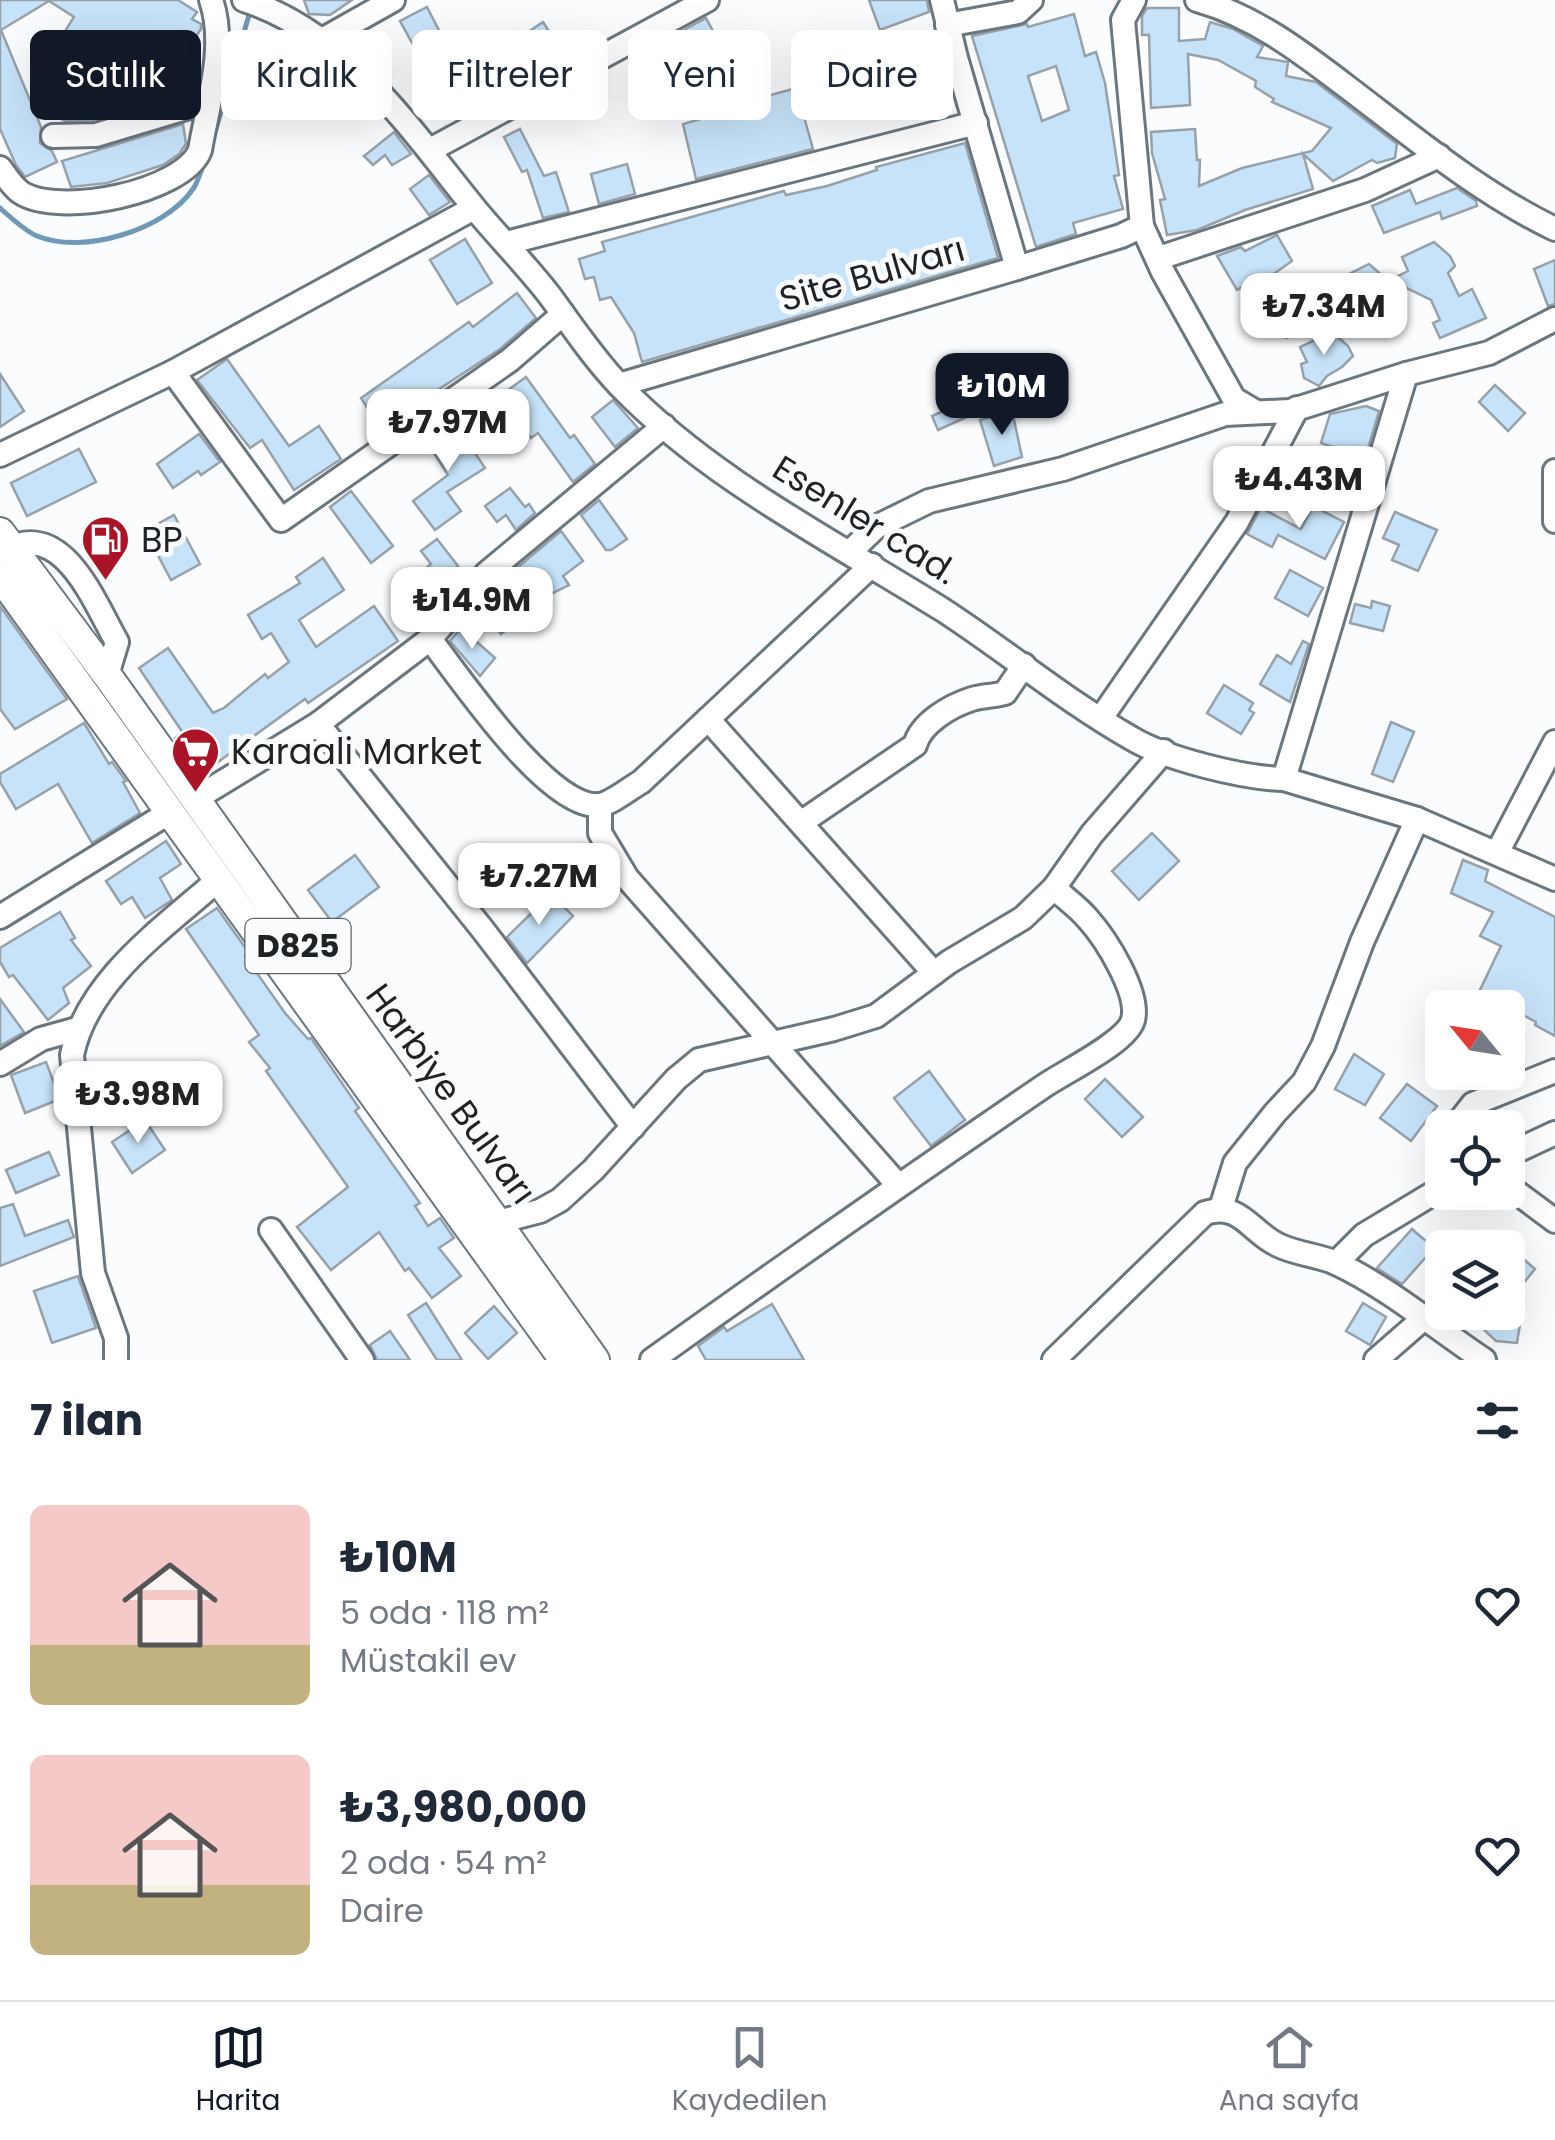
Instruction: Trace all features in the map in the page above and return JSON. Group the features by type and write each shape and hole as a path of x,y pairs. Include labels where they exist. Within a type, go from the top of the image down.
{"main road":[{"name":"Harbiye Bulvarı","path":"4,545 107,675 595,1360"},
{"name":"Harbiye Bulvarı","path":"0,576 564,1360"}],"street":[{"path":"0,168 19,191 57,204 95,202 185,172 196,162 217,50 218,18 212,0"},
{"name":"Esenler cad.","path":"244,0 278,11 307,30"},
{"path":"340,30 392,0"},
{"path":"430,150 707,0"},
{"path":"942,0 1018,268"},
{"path":"947,25 1018,12 1031,0"},
{"path":"1134,0 1123,20 1142,226 1163,272 1234,399 1256,412"},
{"path":"1196,0 1231,10 1293,46 1439,156 1555,229"},
{"path":"53,136 96,135 208,101"},
{"name":"Esenler cad.","path":"392,106 619,385 664,426 752,492 872,566 1133,740 1262,778 1284,778 1417,819 1555,879"},
{"path":"506,244 976,123"},
{"path":"1159,258 1366,190 1439,156"},
{"path":"0,455 173,372 474,208"},
{"name":"Site Bulvarı","path":"619,385 1018,268 1142,226"},
{"path":"173,372 281,520 510,360 563,314"},
{"path":"850,552 876,527 930,501 1062,470 1225,414 1297,408 1489,353 1555,319"},
{"path":"1284,778 1406,374"},
{"path":"1101,718 1236,522 1297,408"},
{"path":"196,799 318,724 430,639 487,573 664,426"},
{"path":"1555,471 1555,520"},
{"path":"4,545 42,545 59,550 79,575 117,642 107,675"},
{"path":"430,639 531,767 556,790 600,805 641,782 872,566"},
{"path":"802,822 915,745 918,733 938,716 972,699 1005,693 1024,665"},
{"path":"708,719 934,972"},
{"path":"318,724 483,930 633,1128"},
{"path":"1498,853 1555,742"},
{"path":"498,1222 540,1212 560,1200 699,1060 876,1016 934,972 1023,918 1054,888 1092,834 1164,751"},
{"path":"600,805 600,833 627,878 898,1185"},
{"path":"0,918 170,812"},
{"path":"1221,1208 1235,1164 1304,1082 1323,1046 1362,942 1417,819"},
{"path":"116,1360 116,1338 93,1273 72,1055 77,1028 108,982 219,879"},
{"path":"652,1360 1076,1063 1120,1042 1134,1017 1131,988 1089,919 1054,888"},
{"path":"0,1064 40,1039 77,1028"},
{"path":"1468,1110 1473,1104 1555,1071"},
{"path":"1525,1147 1555,1132"},
{"path":"1336,1263 1364,1235 1425,1198"},
{"path":"1525,1199 1555,1222"},
{"path":"1054,1360 1205,1213 1221,1208 1234,1212 1277,1244 1336,1263 1484,1360"},
{"path":"272,1230 362,1360"},
{"path":"1376,1360 1423,1319"}],"building":[{"path":"0,0 178,0 197,12 192,19 201,24 200,30 66,30 74,17 49,1 1,30 30,100 30,120 38,120 40,143 52,151 57,162 25,177 0,129"},
{"path":"304,0 352,0 330,15 309,14"},
{"path":"869,0 927,0 929,12 880,30"},
{"path":"427,7 439,30 412,30 412,43 400,21"},
{"path":"1147,8 1179,8 1179,41 1205,39 1210,22 1233,29 1263,46 1257,57 1288,62 1286,76 1316,82 1397,144 1395,158 1377,163 1372,160 1333,181 1303,154 1313,189 1197,230 1167,235 1160,200 1165,199 1152,153 1151,132 1195,129 1199,186 1242,168 1312,151 1331,128 1272,102 1274,99 1255,87 1256,81 1218,60 1188,54 1190,105 1151,108 1149,35 1142,35 1142,16"},
{"path":"1074,14 1085,56 1096,52 1105,83 1119,175 1114,176 1123,209 1073,223 1076,234 1036,247 972,36 1027,24 1028,27","holes":["1056,66 1069,110 1042,121 1028,76"]},
{"path":"706,18 712,30 684,30"},
{"path":"543,22 548,30 531,30"},
{"path":"791,89 791,120 805,120 813,149 696,179 683,124 697,120 771,120 771,95"},
{"path":"183,124 186,144 163,165 107,183 71,187 62,161"},
{"path":"520,129 544,176 556,172 569,212 543,218 527,170 522,172 504,137"},
{"path":"394,132 411,154 392,165 385,155 373,165 364,156"},
{"path":"965,143 998,258 642,362 634,333 611,297 600,300 594,277 585,279 579,259 605,251 602,242 784,191 786,195 827,186 877,170 876,167"},
{"path":"627,164 635,194 599,204 591,174"},
{"path":"429,175 450,202 429,215 410,189"},
{"path":"1457,188 1476,201 1477,206 1442,219 1440,212 1384,233 1372,206 1410,190 1416,204"},
{"path":"1277,235 1292,261 1268,278 1310,313 1287,338 1267,329 1264,315 1270,312 1254,280 1237,290 1217,256 1241,247 1245,251"},
{"path":"465,239 492,283 457,304 430,260"},
{"path":"1434,242 1455,266 1448,273 1459,296 1472,289 1486,318 1440,338 1433,323 1440,320 1431,300 1390,280 1408,271 1402,257"},
{"path":"1555,260 1555,304 1548,306 1534,269"},
{"path":"1369,264 1393,285 1379,300 1364,308 1359,319 1326,302 1344,294 1337,280"},
{"path":"517,293 536,318 500,349 380,428 361,398 469,322 473,327"},
{"path":"1332,332 1353,356 1319,386 1304,378 1301,364 1307,362 1300,347"},
{"path":"227,359 289,446 319,426 341,459 294,490 262,440 250,448 197,380"},
{"path":"0,374 24,411 0,427"},
{"path":"526,377 570,438 574,435 595,464 573,482 538,433 531,438 501,395"},
{"path":"1495,385 1525,413 1508,431 1479,402"},
{"path":"613,400 638,428 615,447 592,417"},
{"path":"966,401 971,415 938,430 932,416"},
{"path":"1366,406 1379,411 1354,496 1355,455 1321,443 1330,414"},
{"path":"1012,411 1022,457 994,466 980,420"},
{"path":"454,421 485,468 447,492 461,511 435,530 413,501 448,475 426,440"},
{"path":"199,434 220,462 173,488 157,464"},
{"path":"79,449 96,482 27,516 11,483"},
{"path":"510,488 535,513 516,530 506,515 497,522 485,506"},
{"path":"351,491 393,546 371,563 330,507"},
{"path":"599,500 627,539 611,550 606,550 581,515"},
{"path":"1313,506 1344,522 1325,559 1278,535 1272,547 1247,534 1261,508 1301,529"},
{"path":"1395,512 1437,530 1418,571 1392,560 1399,545 1383,538"},
{"path":"174,515 200,564 171,580 145,531"},
{"path":"561,531 583,561 563,576 569,585 551,594 501,634 479,606 498,584"},
{"path":"437,539 458,566 432,587 442,599 423,615 401,590 431,564 421,551"},
{"path":"323,558 344,590 299,620 316,647 374,606 398,641 308,703 305,699 200,775 175,738 183,733 139,668 168,648 213,713 224,708 265,674 268,678 289,662 271,633 262,639 248,615 300,583 296,577"},
{"path":"1290,570 1323,588 1308,616 1275,598"},
{"path":"1372,601 1390,606 1383,631 1350,623 1355,604 1371,608"},
{"path":"0,606 67,699 15,729 0,709"},
{"path":"461,628 495,658 480,676 450,641"},
{"path":"1303,641 1309,644 1290,702 1260,684 1277,655 1291,664"},
{"path":"1224,685 1253,703 1249,710 1254,713 1241,734 1207,713"},
{"path":"1391,722 1414,732 1393,782 1372,774"},
{"path":"84,723 109,764 112,762 126,781 123,782 140,813 92,843 58,784 16,809 0,782 0,774"},
{"path":"1152,833 1179,861 1139,900 1112,871"},
{"path":"166,841 181,864 160,878 172,900 145,918 132,897 121,904 106,881"},
{"path":"355,855 379,887 332,922 308,890"},
{"path":"1463,860 1488,870 1485,881 1555,917 1555,1036 1525,1016 1525,990 1480,990 1501,946 1480,936 1493,912 1451,893"},
{"path":"551,894 573,916 527,963 507,937"},
{"path":"217,908 285,1013 311,1038 359,1108 355,1111 420,1203 415,1206 428,1226 440,1218 454,1238 439,1248 461,1276 432,1298 409,1268 405,1271 379,1232 331,1270 297,1227 348,1187 266,1071 270,1068 249,1042 259,1035 186,929"},
{"path":"60,912 75,938 71,940 91,966 63,988 69,1003 48,1020 13,975 9,977 0,962 0,948"},
{"path":"0,999 24,1032 0,1046"},
{"path":"1354,1054 1384,1074 1365,1105 1335,1089"},
{"path":"46,1062 60,1099 25,1113 11,1075"},
{"path":"929,1071 965,1120 931,1146 894,1098"},
{"path":"1105,1079 1143,1117 1122,1137 1085,1099"},
{"path":"1407,1084 1437,1106 1425,1110 1425,1122 1411,1141 1380,1118"},
{"path":"145,1120 165,1150 132,1173 112,1142"},
{"path":"49,1152 59,1175 16,1193 6,1170"},
{"path":"13,1204 25,1236 68,1220 74,1237 0,1266 0,1208"},
{"path":"1412,1229 1425,1240 1425,1258 1402,1284 1377,1268"},
{"path":"1525,1260 1535,1269 1525,1281"},
{"path":"78,1276 96,1328 52,1343 34,1291"},
{"path":"426,1303 462,1360 437,1360 408,1315"},
{"path":"1363,1303 1386,1317 1370,1345 1346,1331"},
{"path":"772,1304 804,1360 706,1360 698,1346 724,1327 727,1331"},
{"path":"494,1306 517,1333 488,1359 465,1333"},
{"path":"1484,1330 1519,1330 1517,1343 1496,1341"},
{"path":"390,1331 410,1360 377,1360 370,1345"}],"waterway":[{"path":"211,146 251,8"},
{"path":"0,208 37,236 56,241 122,235 180,204 193,189 205,161"}],"place":[{"name":"BP","path":"106,582"},
{"name":"Karaali Market","path":"196,794"}]}
